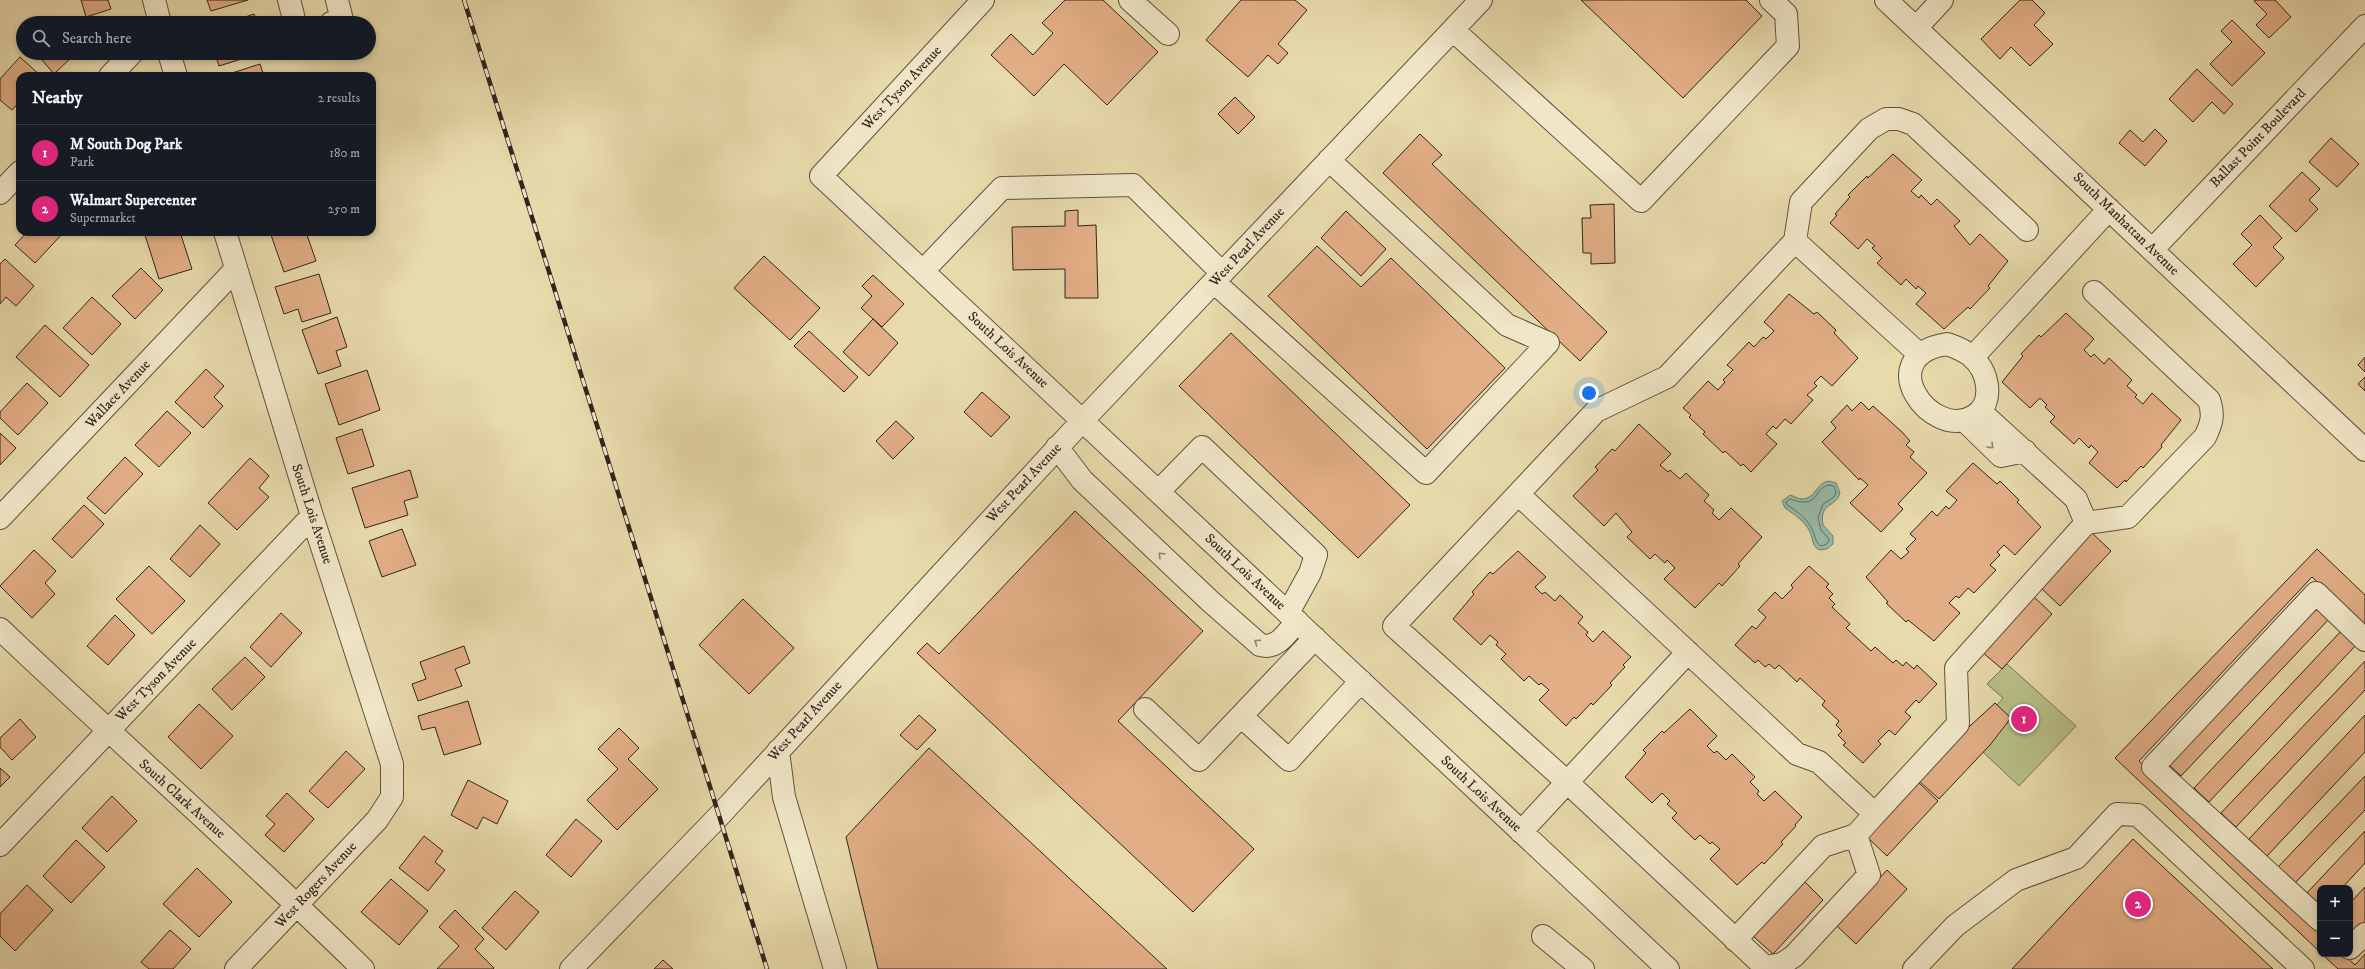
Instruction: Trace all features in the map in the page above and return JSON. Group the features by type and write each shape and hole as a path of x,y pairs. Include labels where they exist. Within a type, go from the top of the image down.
{"street":[{"path":"154,0 158,16"},
{"path":"289,0 293,16"},
{"path":"337,0 341,16"},
{"name":"West Tyson Avenue","path":"821,176 983,0"},
{"path":"1130,0 1168,34"},
{"name":"West Pearl Avenue","path":"571,969 719,816 1083,420 1481,0"},
{"path":"1453,30 1641,201 1788,46 1786,14 1771,0"},
{"name":"South Manhattan Avenue","path":"1886,0 2365,450"},
{"path":"1916,28 1942,0"},
{"name":"Ballast Point Boulevard","path":"2152,250 2365,26"},
{"path":"114,72 125,60"},
{"path":"171,60 175,72"},
{"path":"1856,835 1869,875 1794,956 1782,964 1765,967 1567,782 1394,626 1596,411 1667,377 1795,241 1801,202 1869,129 1886,119 1899,119 1913,124 2027,230"},
{"path":"923,271 1002,188 1133,185 1218,278 1426,473 1548,343 1507,325 1329,160"},
{"path":"0,193 16,176"},
{"name":"South Lois Avenue","path":"821,176 1316,638 1521,832 1657,965"},
{"path":"1973,357 2109,209"},
{"name":"South Lois Avenue","path":"226,236 312,516 392,764 392,797"},
{"path":"1795,241 1918,354"},
{"name":"Wallace Avenue","path":"0,518 236,269"},
{"path":"1735,940 1823,846 1856,835 1958,724 1956,668 2086,523 2128,517 2204,437 2211,425 2213,414 2209,400 2094,292"},
{"path":"1947,344 1959,348 1973,357 1982,368 1987,382 1988,399 1973,416 1951,420 1938,416 1915,398 1911,384 1911,368 1918,354 1933,346 1947,344"},
{"path":"1973,416 2025,452 2076,499 2086,523"},
{"path":"1058,447 1082,480 1210,601 1260,645 1268,648 1274,646 1293,617 1316,555 1202,447 1160,491"},
{"path":"1518,494 1797,754 1819,762 1875,814"},
{"name":"West Tyson Avenue","path":"0,845 312,516"},
{"path":"2317,917 2153,767 2316,593 2365,640"},
{"name":"South Clark Avenue","path":"0,629 108,731 297,904 363,969"},
{"path":"1145,709 1199,760 1316,638"},
{"path":"1521,832 1688,652"},
{"path":"1241,716 1289,760 1361,681"},
{"path":"778,751 784,797 835,969"},
{"name":"West Rogers Avenue","path":"236,969 377,820 392,797"},
{"path":"1914,969 1955,926 2016,880 2076,858 2117,814 2138,815 2303,969"},
{"path":"2353,945 2365,934"},
{"path":"1543,936 1583,969"}],"green space":[{"path":"2007,664 2076,726 2019,786 1983,752 1986,712 1995,703 1997,705 2003,698 1987,684"}],"water":[{"path":"1829,481 1836,483 1840,493 1838,498 1823,512 1822,518 1823,525 1833,536 1833,544 1827,549 1820,550 1815,547 1810,532 1805,524 1785,508 1782,501 1790,495 1801,499 1807,498 1811,496 1822,484"}],"building":[{"path":"81,0 108,0 111,9 86,16"},
{"path":"207,0 248,0 211,11"},
{"path":"1065,0 1103,0 1158,52 1107,105 1064,64 1034,96 991,55 1011,34 1033,55 1053,33 1042,23"},
{"path":"1241,0 1295,0 1307,10 1278,44 1288,53 1278,64 1268,55 1248,77 1206,40"},
{"path":"1581,0 1746,0 1762,16 1683,98"},
{"path":"2020,0 2032,0 2045,13 2034,25 2053,44 2030,66 2011,47 2000,59 1981,39"},
{"path":"2275,0 2291,17 2269,38 2256,25 2267,14 2254,1"},
{"path":"2232,20 2265,53 2232,86 2210,64 2232,42 2221,31"},
{"path":"17,60 23,60 37,72 16,72 16,106 12,110 0,100 0,79"},
{"path":"42,60 69,60 56,72 52,72"},
{"path":"217,60 238,60 219,66"},
{"path":"260,64 263,72 235,72"},
{"path":"2197,69 2233,104 2224,114 2212,102 2193,122 2169,99"},
{"path":"1235,97 1255,117 1238,134 1218,114"},
{"path":"2155,129 2167,141 2145,166 2119,143 2130,130 2143,142"},
{"path":"1420,134 1442,155 1432,164 1607,332 1580,361 1383,173"},
{"path":"2331,138 2359,164 2337,187 2309,162"},
{"path":"1893,154 1922,180 1911,191 1919,198 1921,195 1931,205 1937,199 1960,221 1954,226 1970,245 1980,234 2008,261 1988,286 1990,288 1970,309 1968,307 1944,329 1916,304 1926,293 1918,286 1916,289 1906,279 1901,285 1877,263 1882,258 1872,248 1875,246 1867,239 1858,249 1830,223 1837,215 1835,214 1850,197 1848,195 1867,176 1868,178"},
{"path":"2302,172 2320,189 2309,200 2318,209 2296,232 2269,206"},
{"path":"1614,204 1615,263 1591,264 1591,253 1583,253 1582,218 1591,218 1590,205"},
{"path":"1078,210 1078,226 1096,225 1098,298 1065,298 1065,269 1013,270 1012,227 1065,226 1065,211"},
{"path":"1346,211 1386,249 1361,276 1321,238"},
{"path":"2260,215 2282,238 2273,247 2284,258 2256,287 2233,264 2252,245 2241,234"},
{"path":"23,236 60,236 35,263 15,245"},
{"path":"145,236 181,236 192,269 159,279"},
{"path":"271,236 307,236 316,261 284,272"},
{"path":"1317,246 1361,287 1391,258 1505,368 1427,449 1268,296"},
{"path":"764,256 820,308 790,340 734,288"},
{"path":"5,259 34,286 16,306 6,297 0,304 0,264"},
{"path":"141,268 163,290 135,319 112,296"},
{"path":"319,274 331,313 302,322 298,309 284,314 275,287"},
{"path":"873,275 904,304 882,327 861,308 872,296 862,286"},
{"path":"1789,294 1814,314 1817,312 1836,330 1834,333 1858,358 1832,386 1821,376 1814,383 1817,386 1807,395 1813,400 1791,424 1785,419 1776,429 1773,426 1766,434 1777,444 1751,472 1743,464 1741,466 1725,451 1723,453 1703,434 1705,432 1689,417 1691,415 1683,408 1708,381 1718,390 1725,382 1723,380 1733,370 1727,365 1749,342 1754,347 1763,337 1766,339 1774,331 1764,322"},
{"path":"92,297 121,324 92,355 63,328"},
{"path":"2066,313 2094,339 2084,350 2091,357 2094,354 2104,364 2109,358 2132,380 2127,386 2137,395 2135,397 2143,404 2152,393 2181,420 2161,445 2162,447 2143,468 2141,466 2126,482 2125,480 2117,488 2089,463 2098,452 2091,445 2089,448 2079,438 2074,444 2050,422 2055,417 2045,407 2047,405 2040,398 2030,408 2002,382 2023,356 2021,354 2039,335 2041,337"},
{"path":"337,317 347,347 336,351 341,366 318,374 302,330"},
{"path":"873,319 898,343 869,376 843,352"},
{"path":"45,325 89,365 60,397 16,357"},
{"path":"809,331 858,377 844,392 794,346"},
{"path":"1231,333 1410,505 1358,558 1179,386"},
{"path":"2365,357 2365,372 2358,365"},
{"path":"206,369 224,386 214,397 223,406 203,428 175,402"},
{"path":"367,370 380,410 339,425 325,384"},
{"path":"2365,377 2365,391 2358,384"},
{"path":"27,383 48,403 18,435 0,418 0,412"},
{"path":"982,392 1010,417 991,437 964,412"},
{"path":"1861,402 1869,410 1873,406 1902,432 1910,441 1906,445 1914,452 1910,457 1927,473 1898,504 1903,509 1881,532 1850,503 1868,485 1860,478 1859,480 1822,442 1836,428 1831,422 1847,405 1852,411"},
{"path":"167,411 191,433 159,467 135,445"},
{"path":"896,421 914,438 893,459 876,441"},
{"path":"1639,424 1671,454 1660,465 1668,472 1670,470 1680,479 1686,473 1709,495 1704,501 1714,510 1712,513 1719,520 1731,508 1762,537 1738,564 1740,566 1722,586 1719,583 1695,608 1664,579 1675,568 1667,560 1665,563 1655,554 1650,559 1627,537 1632,532 1616,513 1604,526 1573,496 1598,470 1595,467 1612,449 1615,451"},
{"path":"362,429 374,466 348,474 336,438"},
{"path":"0,433 16,448 0,465"},
{"path":"125,457 143,474 105,514 87,498"},
{"path":"250,458 269,476 259,488 269,497 237,530 208,503"},
{"path":"1973,463 1997,484 2000,481 2019,500 2017,502 2041,527 2015,555 2004,545 1997,552 2000,555 1990,565 1996,570 1974,593 1968,588 1959,598 1956,596 1949,603 1960,613 1934,641 1908,620 1906,622 1886,603 1888,602 1866,577 1891,550 1901,559 1909,552 1906,549 1916,539 1910,534 1932,511 1937,516 1946,506 1949,509 1957,500 1946,491"},
{"path":"410,470 418,497 404,501 408,515 365,528 352,488"},
{"path":"84,505 104,524 72,558 52,539"},
{"path":"1075,511 1203,631 1118,721 1254,849 1193,912 917,653 927,643 939,654"},
{"path":"200,525 220,544 190,577 170,559"},
{"path":"402,529 416,565 382,577 369,541"},
{"path":"2091,532 2111,551 2060,606 2040,587"},
{"path":"2317,549 2365,595 2365,627 2312,577 2139,761 2317,929 2317,949 2115,758"},
{"path":"34,550 56,571 45,583 55,594 32,618 0,586"},
{"path":"1518,551 1546,577 1535,587 1542,594 1545,592 1555,601 1560,595 1583,617 1578,623 1588,632 1586,635 1593,642 1603,631 1631,657 1623,665 1625,667 1610,683 1612,685 1593,705 1591,703 1576,719 1574,717 1566,726 1539,700 1549,690 1541,683 1539,685 1529,676 1524,681 1501,659 1506,654 1496,645 1498,642 1490,635 1481,645 1453,619 1474,594 1472,592 1490,572 1493,574"},
{"path":"149,566 185,601 152,634 116,599"},
{"path":"1809,566 1829,584 1826,587 1833,594 1829,598 1835,604 1832,607 1850,624 1846,628 1871,651 1875,647 1893,663 1896,660 1903,666 1906,662 1914,669 1917,665 1937,684 1919,703 1916,700 1905,712 1911,717 1895,735 1889,730 1878,741 1881,744 1863,763 1843,745 1846,743 1838,735 1842,731 1836,725 1839,721 1822,705 1825,701 1800,678 1797,682 1779,665 1775,669 1769,664 1765,667 1758,660 1755,663 1735,645 1752,626 1756,629 1766,617 1758,610 1775,592 1782,599 1793,588 1791,585"},
{"path":"2032,595 2052,614 2002,669 1981,651"},
{"path":"743,599 794,648 749,694 699,645"},
{"path":"2315,604 2330,618 2181,776 2166,762"},
{"path":"281,613 302,633 271,667 250,647"},
{"path":"115,615 135,635 108,665 87,646"},
{"path":"2342,630 2357,644 2209,802 2194,788"},
{"path":"464,646 470,663 455,669 462,686 418,701 412,684 426,679 420,662"},
{"path":"245,657 265,677 232,710 212,689"},
{"path":"2365,661 2365,690 2236,827 2221,813"},
{"path":"468,701 481,744 444,755 435,727 422,730 418,716"},
{"path":"1995,703 2011,718 1990,745 1939,799 1919,781 1970,726"},
{"path":"199,704 233,736 201,769 168,737"},
{"path":"1690,709 1717,736 1707,746 1714,753 1717,751 1726,760 1732,754 1755,777 1750,782 1759,791 1757,794 1764,801 1775,791 1802,817 1781,842 1783,844 1764,864 1762,862 1737,885 1710,859 1720,849 1712,842 1710,844 1700,835 1695,840 1672,818 1677,813 1667,804 1670,801 1662,793 1652,803 1625,777 1646,753 1643,750 1662,731 1664,733"},
{"path":"919,715 936,730 917,750 900,735"},
{"path":"2365,715 2365,752 2267,856 2249,839"},
{"path":"20,719 36,737 12,760 0,747 0,738"},
{"path":"619,728 639,748 628,759 658,789 617,830 587,800 618,769 598,749"},
{"path":"929,748 1167,969 878,969 846,837"},
{"path":"346,751 365,769 328,808 309,791"},
{"path":"0,768 10,777 0,787"},
{"path":"2365,776 2365,810 2295,883 2278,867"},
{"path":"468,780 508,801 497,824 483,817 477,829 451,815"},
{"path":"1918,782 1938,801 1887,856 1867,837"},
{"path":"287,793 314,819 284,852 265,835 275,824 266,816"},
{"path":"112,796 137,821 107,852 82,828"},
{"path":"576,819 602,841 571,877 546,855"},
{"path":"2365,831 2365,863 2345,885 2317,885 2317,904 2306,894"},
{"path":"424,836 443,851 435,862 445,870 428,891 399,868"},
{"path":"2133,839 2273,969 2012,969"},
{"path":"76,840 105,867 71,903 43,876"},
{"path":"197,868 232,902 199,937 163,904"},
{"path":"1887,870 1907,889 1856,944 1836,925"},
{"path":"391,879 428,911 399,945 361,912"},
{"path":"1804,881 1823,900 1773,954 1753,936"},
{"path":"27,885 53,910 15,951 0,936 0,914"},
{"path":"2365,887 2365,924 2353,933 2353,921 2353,900"},
{"path":"515,891 539,912 506,950 482,928"},
{"path":"455,910 484,939 475,949 494,968 493,969 437,969 459,946 439,927"},
{"path":"170,930 191,949 173,969 149,969 141,962"},
{"path":"2365,954 2365,969 2338,969 2325,957 2346,957 2355,965"},
{"path":"663,960 673,969 654,969"}],"railway":[{"path":"464,0 767,969"}],"place":[{"name":"M South Dog Park","path":"2024,719"},
{"name":"Walmart Supercenter","path":"2138,904"}]}
